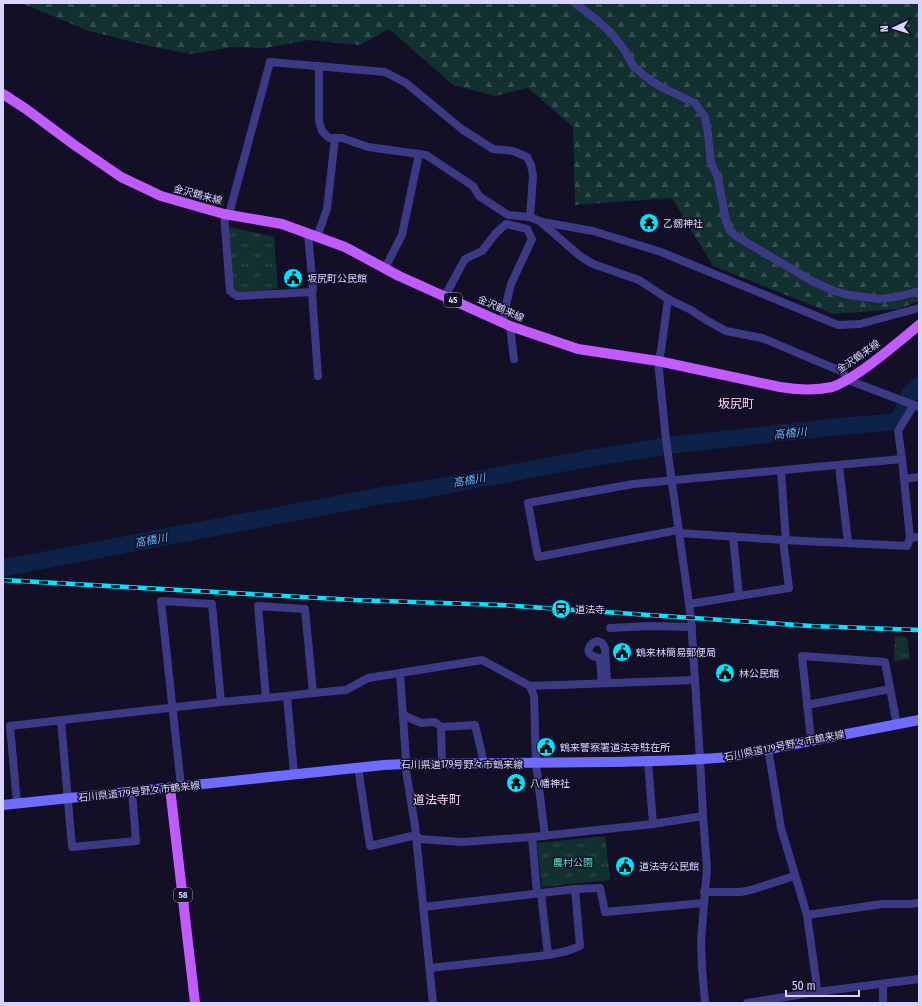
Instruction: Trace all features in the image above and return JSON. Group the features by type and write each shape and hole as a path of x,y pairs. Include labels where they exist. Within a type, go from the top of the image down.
{"main road":[{"name":"金沢鶴来線","path":"3,94 121,177 161,196 226,214 282,224 345,247 399,276 506,324 578,348 658,361 797,390 820,389 833,387 848,380 875,361 919,325"},
{"name":"石川県道179号野々市鶴来線","path":"3,805 294,774 405,764 536,764 728,757 768,748 919,720"},
{"name":"58","path":"175,787 195,1003"}],"street":[{"path":"575,3 597,20 612,35 625,51 634,67 650,80 695,103 705,117 711,163 718,178 726,221 730,231 739,238 805,277 834,291 849,295 879,299 896,297 919,290"},
{"path":"312,292 237,296 230,291 226,214 270,62 385,72 406,83 463,130 493,149 513,151 527,157 531,165 532,176 530,217"},
{"path":"319,66 319,121 322,131 330,138 342,138 368,147 426,154 473,186 479,196 508,215 530,217 542,222 593,231 661,252 838,325 860,324 919,308"},
{"path":"318,376 312,292 312,236 327,209 335,138"},
{"path":"385,268 402,235 419,154"},
{"path":"542,222 580,256 593,264 638,280 668,299 691,310 726,331 762,338 844,372 848,380 911,404 898,431 902,459 910,538 907,546 785,540 678,531 538,557 528,503 633,484 902,459"},
{"path":"445,296 465,259 482,251 496,233 506,224 527,229 532,239 511,284 506,324 514,359"},
{"path":"668,299 662,351 658,361 666,446 690,604 692,627 707,868 701,941 705,1003"},
{"path":"839,465 848,543"},
{"path":"690,604 789,588 781,470"},
{"path":"904,479 919,477"},
{"path":"733,536 739,596"},
{"path":"910,538 919,536"},
{"path":"175,787 173,708 161,600 212,604 222,702"},
{"path":"266,698 258,606 305,609 313,693"},
{"path":"610,628 648,626 692,627"},
{"path":"597,641 602,643 605,648 604,683 600,658 593,656 589,650 592,643 597,641"},
{"path":"811,740 802,656 885,662 897,725"},
{"path":"17,803 10,726 222,702 346,690 368,678 482,660 530,686 695,680"},
{"path":"400,673 406,760 405,764 416,835 433,1003"},
{"path":"530,686 534,696 536,764 545,836"},
{"path":"807,705 890,689"},
{"path":"287,696 294,774"},
{"path":"403,715 421,723 435,722 441,727 475,725 484,763"},
{"path":"61,720 72,847 136,841 132,791"},
{"path":"441,727 442,764"},
{"path":"768,748 781,828 794,876 807,915 817,992"},
{"path":"648,761 653,824"},
{"path":"358,768 370,846 416,835"},
{"path":"416,835 420,839 462,842 545,836 653,824 703,816"},
{"path":"532,837 548,955"},
{"path":"704,892 740,892 751,890 794,876"},
{"path":"423,907 575,889 600,888 605,912 704,903"},
{"path":"430,968 548,955 567,951 580,946 575,889"},
{"path":"807,915 882,904 919,903"},
{"path":"747,1003 817,992 919,979"},
{"path":"883,984 883,1003"}],"green space":[{"path":"21,3 919,3 919,301 898,309 834,314 713,266 672,198 575,205 573,127 528,88 495,96 453,85 389,29 360,45 308,40 266,48 234,47 191,54 149,46 89,31"},
{"path":"229,227 274,237 278,289 239,292 233,288"},
{"path":"895,636 907,637 910,659 894,661"},
{"name":"農村公園","path":"605,836 610,880 542,887 537,843"}],"waterway":[{"name":"高橋川","path":"3,568 380,496 427,489 586,459 672,445 834,427 894,422 900,417 909,395 919,385"}],"railway":[{"path":"3,580 355,600 501,605 812,626 919,630"}],"place":[{"name":"乙劔神社","path":"649,223"},
{"name":"坂尻町公民館","path":"293,278"},
{"name":"道法寺","path":"561,609"},
{"name":"鶴来林簡易郵便局","path":"622,652"},
{"name":"林公民館","path":"725,673"},
{"name":"鶴来警察署道法寺駐在所","path":"546,747"},
{"name":"八幡神社","path":"516,783"},
{"name":"道法寺公民館","path":"625,866"}],"district":[{"name":"坂尻町","path":"736,404"},
{"name":"道法寺町","path":"437,800"}]}
